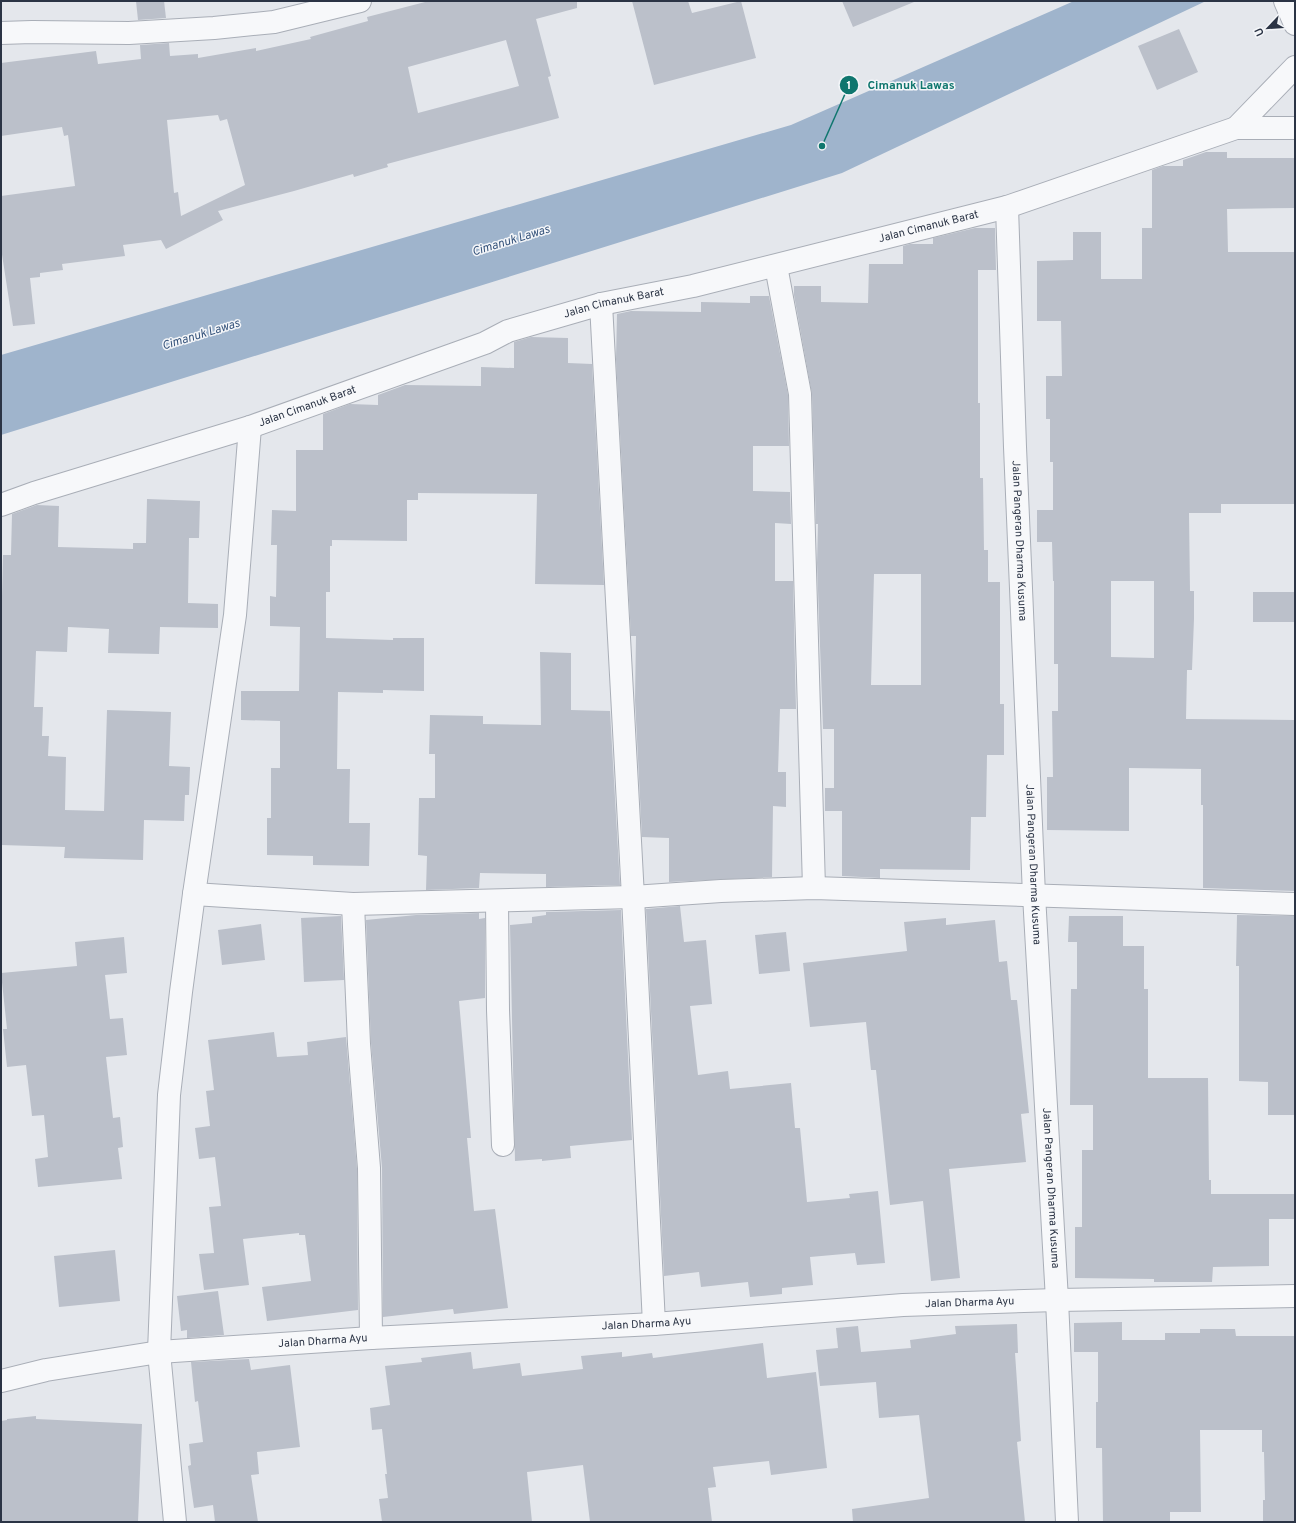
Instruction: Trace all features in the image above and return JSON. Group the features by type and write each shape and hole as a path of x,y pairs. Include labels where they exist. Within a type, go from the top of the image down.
{"street":[{"path":"1,34 32,32 129,33 214,28 274,22 360,1"},
{"path":"1285,1 1295,24"},
{"path":"1236,128 1295,67"},
{"path":"1236,128 1295,128"},
{"name":"Jalan Cimanuk Barat","path":"1,505 34,493 250,427 485,343 508,331 601,304 693,286 1007,207 1236,128"},
{"name":"Jalan Pangeran Dharma Kusuma","path":"1007,207 1034,895 1057,1300 1067,1522"},
{"path":"776,266 800,394 814,888"},
{"path":"601,304 634,896 654,1324"},
{"path":"175,1522 159,1352 170,1095 181,992 194,894 235,615 250,427"},
{"path":"194,894 353,904 497,901 814,888 1295,904"},
{"path":"497,901 498,1010 503,1145"},
{"path":"353,904 359,1044 369,1168 371,1338"},
{"name":"Jalan Dharma Ayu","path":"1,1381 46,1370 159,1352 371,1338 654,1324 903,1305 1057,1300 1295,1296"}],"water":[{"path":"1074,1 1206,1 842,173 1,435 1,355 791,125"}],"building":[{"path":"136,1 164,1 166,18 138,20"},
{"path":"429,1 577,1 577,8 536,19 551,76 548,77 559,118 387,164 388,167 354,177 353,174 218,211 223,220 166,249 161,240 123,245 125,256 62,264 63,270 40,273 40,277 30,278 35,324 13,326 1,248 1,196 75,186 68,135 64,136 62,127 1,136 1,63 96,51 98,64 141,59 140,45 169,43 170,56 198,54 198,58 256,48 256,51 311,39 310,37 368,21 367,17","holes":["506,40 519,86 418,113 408,67","218,115 220,121 227,119 245,185 181,216 178,192 174,193 167,120"]},
{"path":"632,1 688,1 692,13 741,1 756,58 654,85"},
{"path":"842,1 914,1 914,2 853,27"},
{"path":"1179,29 1198,72 1157,90 1138,46"},
{"path":"1206,152 1227,152 1227,158 1295,158 1295,208 1227,209 1228,252 1295,252 1295,504 1221,504 1221,513 1189,513 1190,591 1194,591 1194,619 1192,670 1187,670 1186,719 1295,720 1295,891 1203,888 1203,805 1201,805 1201,769 1129,768 1129,831 1047,830 1047,777 1053,777 1052,711 1058,711 1058,664 1054,664 1054,581 1052,542 1037,542 1037,510 1053,510 1053,462 1050,462 1050,419 1046,419 1046,376 1062,376 1061,321 1037,321 1037,261 1073,260 1073,232 1101,232 1101,279 1142,279 1142,228 1152,228 1152,170 1163,166 1183,166 1183,160","holes":["1111,581 1154,581 1154,658 1111,657"]},
{"path":"975,228 995,228 996,270 978,270 978,403 980,403 980,478 983,478 984,550 988,550 988,582 1000,582 1000,704 1004,704 1004,755 987,755 986,817 971,817 970,870 880,869 880,878 842,876 842,811 825,811 825,788 834,788 834,729 823,729 817,563 818,524 816,524 812,394 794,295 794,286 821,286 821,302 868,303 869,264 903,264 903,246 910,244 933,244 933,238","holes":["874,574 921,574 921,685 871,685"]},
{"path":"750,296 769,296 788,395 789,446 753,446 753,491 790,492 791,524 775,523 775,581 793,581 796,709 780,709 778,772 786,772 786,807 773,806 772,877 669,882 669,838 642,837 635,700 636,636 631,636 616,359 617,314 631,311 701,312 701,302 750,303"},
{"path":"531,337 568,338 568,363 592,364 604,585 535,584 537,494 418,493 418,500 407,500 407,541 332,540 332,546 330,546 330,592 326,592 326,638 393,640 393,638 424,638 424,691 383,690 383,693 338,692 337,769 350,769 349,823 370,823 369,866 313,865 313,856 267,855 267,818 271,818 271,768 280,768 280,721 241,720 241,691 299,691 300,627 270,626 270,596 276,597 277,545 271,545 272,510 296,511 296,450 323,450 323,414 350,404 378,405 378,395 405,385 481,386 481,367 514,368 514,342"},
{"path":"147,499 200,501 199,538 189,538 188,603 218,604 218,628 160,627 159,654 108,653 109,629 68,627 67,652 36,651 34,707 43,707 42,736 49,736 48,756 66,757 65,810 104,811 107,710 171,712 169,766 190,767 189,795 185,795 184,821 144,820 143,860 64,858 65,847 1,845 1,637 3,555 11,555 12,514 37,505 59,506 58,547 133,549 133,543 146,543"},
{"path":"1253,592 1295,592 1295,622 1253,622"},
{"path":"540,652 571,653 571,710 610,711 620,885 546,887 546,874 480,873 479,888 426,890 427,856 418,855 419,798 435,798 435,754 429,754 430,715 483,716 483,724 541,725"},
{"path":"680,906 684,942 706,940 712,1004 690,1006 698,1075 728,1071 730,1089 791,1083 795,1128 800,1128 807,1202 850,1198 849,1194 878,1191 885,1263 857,1265 855,1253 810,1257 813,1285 782,1288 782,1294 750,1297 748,1282 701,1287 699,1272 664,1276 646,909"},
{"path":"621,910 632,1140 570,1146 571,1158 542,1161 542,1159 515,1161 510,925 532,923 532,917 546,915 546,912"},
{"path":"479,913 479,919 485,918 485,998 459,1001 471,1138 467,1138 474,1211 495,1209 508,1308 454,1314 453,1309 383,1317 382,1168 371,1043 366,920 416,915"},
{"path":"1237,915 1295,916 1295,1115 1268,1115 1268,1082 1239,1081 1239,966 1236,966"},
{"path":"341,916 344,980 304,982 301,918"},
{"path":"1069,916 1123,916 1123,946 1144,946 1144,989 1148,989 1148,1078 1208,1078 1209,1180 1211,1180 1211,1194 1295,1194 1295,1219 1269,1219 1269,1266 1213,1267 1212,1282 1154,1282 1154,1279 1075,1278 1075,1227 1082,1227 1082,1150 1093,1150 1093,1105 1070,1105 1071,989 1077,989 1077,942 1068,942"},
{"path":"946,918 946,925 995,920 999,962 1007,961 1011,1000 1017,1000 1029,1113 1021,1114 1026,1162 949,1169 960,1278 931,1281 923,1201 890,1205 876,1070 871,1070 866,1022 810,1027 803,963 907,951 904,922"},
{"path":"261,924 265,960 222,965 218,930"},
{"path":"786,932 790,971 759,974 755,935"},
{"path":"124,937 127,973 105,975 110,1019 123,1018 127,1055 106,1057 113,1118 120,1117 123,1147 118,1148 122,1179 38,1187 35,1159 48,1157 44,1115 32,1116 26,1065 7,1067 3,1029 7,1029 1,973 77,966 75,942"},
{"path":"274,1032 277,1057 308,1055 307,1042 346,1037 357,1169 358,1310 267,1321 262,1287 311,1281 305,1235 299,1235 299,1233 243,1239 249,1285 204,1290 199,1254 214,1253 209,1207 221,1206 215,1157 199,1159 195,1128 210,1126 206,1091 214,1090 208,1040"},
{"path":"115,1250 120,1301 59,1307 54,1256"},
{"path":"218,1291 224,1335 187,1338 187,1330 181,1331 177,1296"},
{"path":"1122,1322 1122,1340 1165,1340 1165,1333 1200,1333 1200,1329 1235,1329 1236,1336 1295,1336 1295,1522 1263,1522 1263,1500 1265,1500 1262,1430 1200,1430 1201,1512 1170,1512 1170,1522 1103,1522 1102,1448 1096,1448 1098,1352 1074,1352 1074,1323"},
{"path":"1017,1324 1018,1353 1015,1353 1021,1441 1017,1442 1025,1522 853,1522 852,1509 929,1498 919,1415 879,1418 876,1382 820,1386 816,1350 838,1348 836,1328 858,1326 861,1352 911,1348 910,1340 956,1334 955,1326"},
{"path":"763,1343 767,1378 816,1372 827,1468 771,1475 769,1461 713,1467 716,1487 708,1488 712,1522 590,1522 583,1465 527,1472 532,1522 382,1522 379,1499 388,1498 385,1474 387,1474 382,1429 372,1430 370,1408 390,1405 385,1366 422,1362 421,1358 471,1352 473,1369 520,1363 522,1376 583,1369 581,1356 622,1352 622,1357 652,1353 653,1358"},
{"path":"249,1359 251,1370 290,1365 300,1447 257,1452 259,1474 251,1475 258,1522 215,1522 213,1505 194,1508 188,1466 191,1465 189,1444 203,1442 198,1401 195,1402 191,1362"},
{"path":"36,1416 36,1419 142,1424 138,1522 1,1522 1,1421"}],"place":[{"name":"Cimanuk Lawas","path":"822,146"}]}
